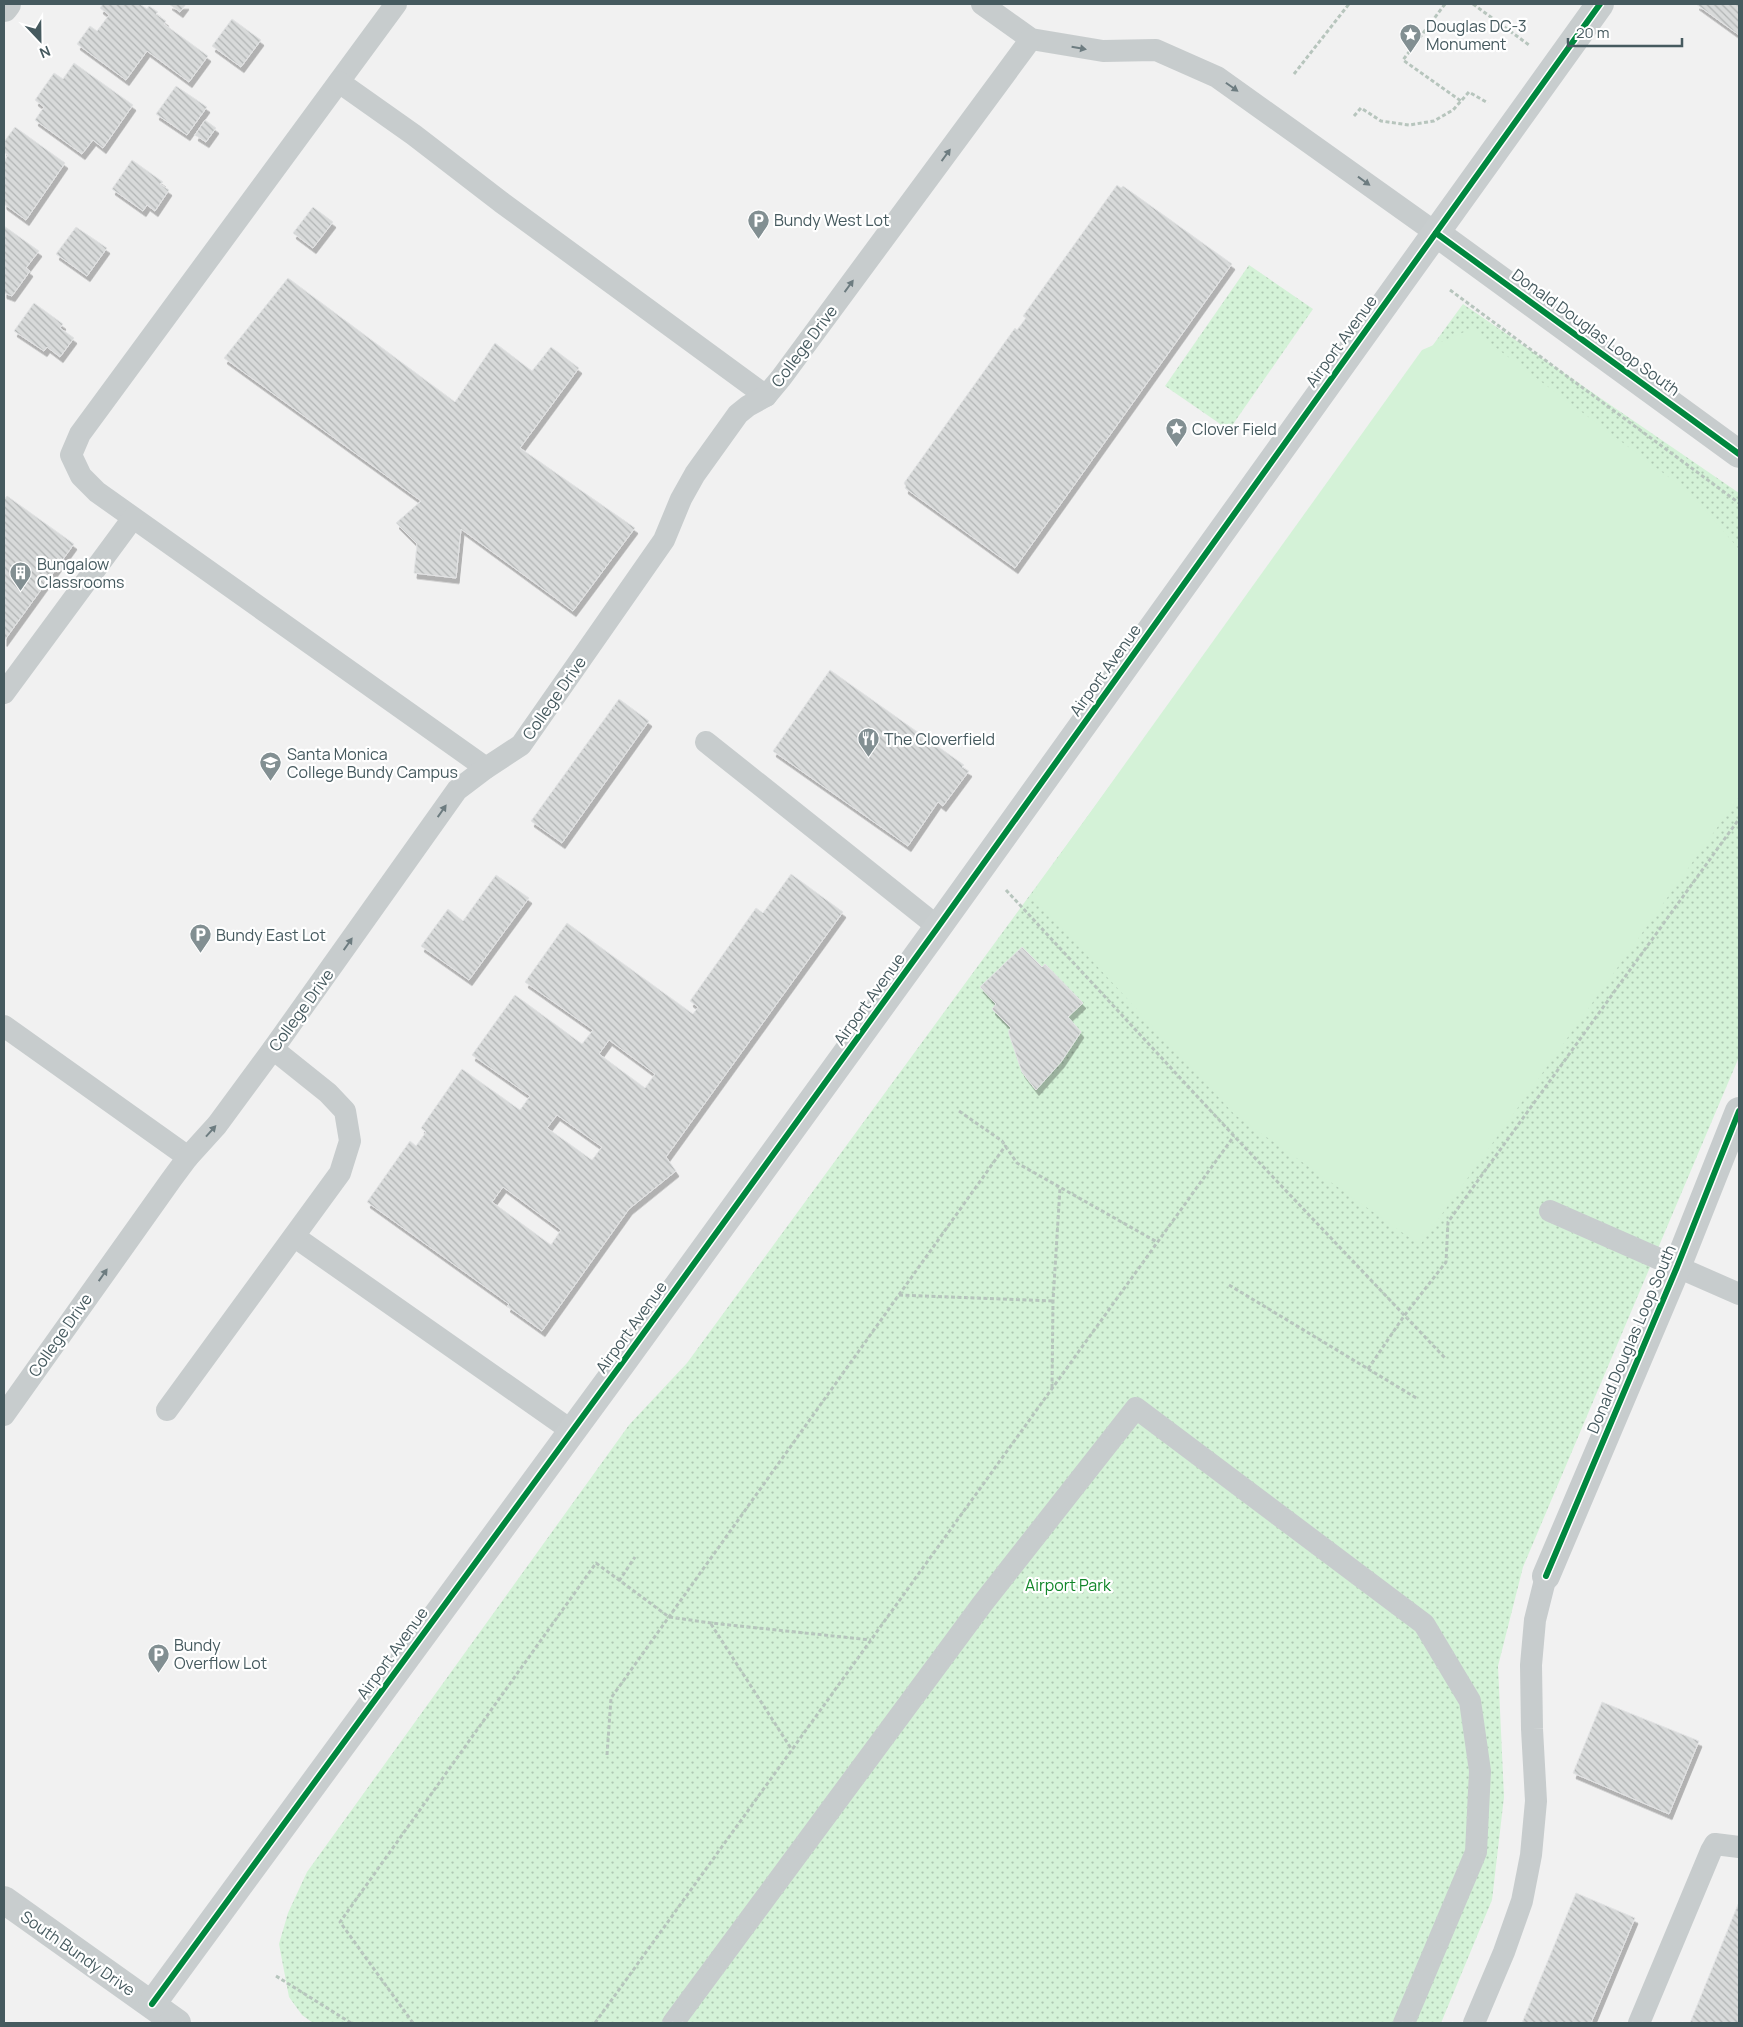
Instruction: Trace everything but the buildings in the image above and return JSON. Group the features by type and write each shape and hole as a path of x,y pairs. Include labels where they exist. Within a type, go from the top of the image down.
{"street":[{"path":"4,8 7,4"},
{"name":"Airport Avenue","path":"152,2004 572,1432 938,927 1600,4"},
{"name":"Donald Douglas Loop South","path":"1436,233 1739,454"},
{"name":"Donald Douglas Loop South","path":"1546,1576 1677,1267 1739,1111"},
{"name":"South Bundy Drive","path":"4,1900 177,2023"}],"lane":[{"path":"396,4 80,434 71,456 81,476 97,492 486,768"},
{"path":"982,4 1031,39 1102,51 1156,50 1217,77 1436,233"},
{"name":"College Drive","path":"4,1414 188,1157 217,1125 273,1049 457,790 521,745 664,540 681,499 695,474 738,414 766,396 781,378 1031,39"},
{"path":"338,82 414,135 501,202 766,396"},
{"path":"4,693 133,518"},
{"path":"706,742 938,927"},
{"path":"4,1026 188,1157"},
{"path":"167,1410 340,1173 350,1141 345,1111 328,1093 273,1049"},
{"path":"1550,1211 1739,1294"},
{"path":"295,1237 572,1432"},
{"path":"673,2023 983,1603 1136,1408 1424,1624 1470,1701 1480,1771 1476,1852 1404,2023"},
{"name":"Donald Douglas Loop South","path":"1474,2023 1504,1952 1522,1901 1531,1855 1536,1801 1531,1665 1535,1620 1546,1576"},
{"path":"1639,2023 1716,1844 1739,1847"}],"path":[{"path":"1294,74 1349,4"},
{"path":"1445,4 1403,60 1461,101"},
{"path":"1473,4 1530,45"},
{"path":"1354,116 1361,108 1381,121 1409,125 1434,121 1453,110 1469,92 1488,103"},
{"path":"1450,290 1739,503"},
{"path":"1368,1369 1404,1316 1446,1262 1448,1222 1739,819"},
{"path":"1005,890 1020,903 1234,1136 1445,1358"},
{"path":"959,1111 1002,1140 1017,1163 1157,1242"},
{"path":"595,2023 1234,1136"},
{"path":"607,1755 611,1698 1006,1145"},
{"path":"1052,1388 1053,1301 1060,1188"},
{"path":"1229,1285 1418,1399"},
{"path":"899,1295 1053,1301"},
{"path":"619,1581 634,1558"},
{"path":"413,2023 340,1922 596,1563 669,1616 710,1624 872,1640"},
{"path":"710,1624 792,1750"},
{"path":"276,1976 351,2023"}],"green space":[{"path":"1249,265 1313,309 1229,430 1165,386"},
{"name":"Airport Park","path":"1463,304 1739,493 1739,1057 1523,1567 1498,1666 1504,1797 1492,1900 1441,2023 313,2023 302,2015 289,1997 279,1944 288,1913 307,1872 629,1425 687,1363"},
{"path":"1471,329 1690,493 1739,549 1739,797 1420,1245 1235,1115 1031,895 1422,350"}],"cycle path":[{"path":"152,2004 622,1363 938,927 1600,4"},
{"path":"1436,233 1739,454"},
{"path":"1546,1576 1677,1267 1739,1111"}],"place":[{"name":"Douglas DC-3 Monument","path":"1410,54"},
{"name":"Bundy West Lot","path":"758,239"},
{"name":"Clover Field","path":"1176,448"},
{"name":"Bungalow Classrooms","path":"21,592"},
{"name":"The Cloverfield","path":"868,758"},
{"name":"Santa Monica College Bundy Campus","path":"271,782"},
{"name":"Bundy East Lot","path":"200,954"},
{"name":"Bundy Overflow Lot","path":"158,1673"}]}
